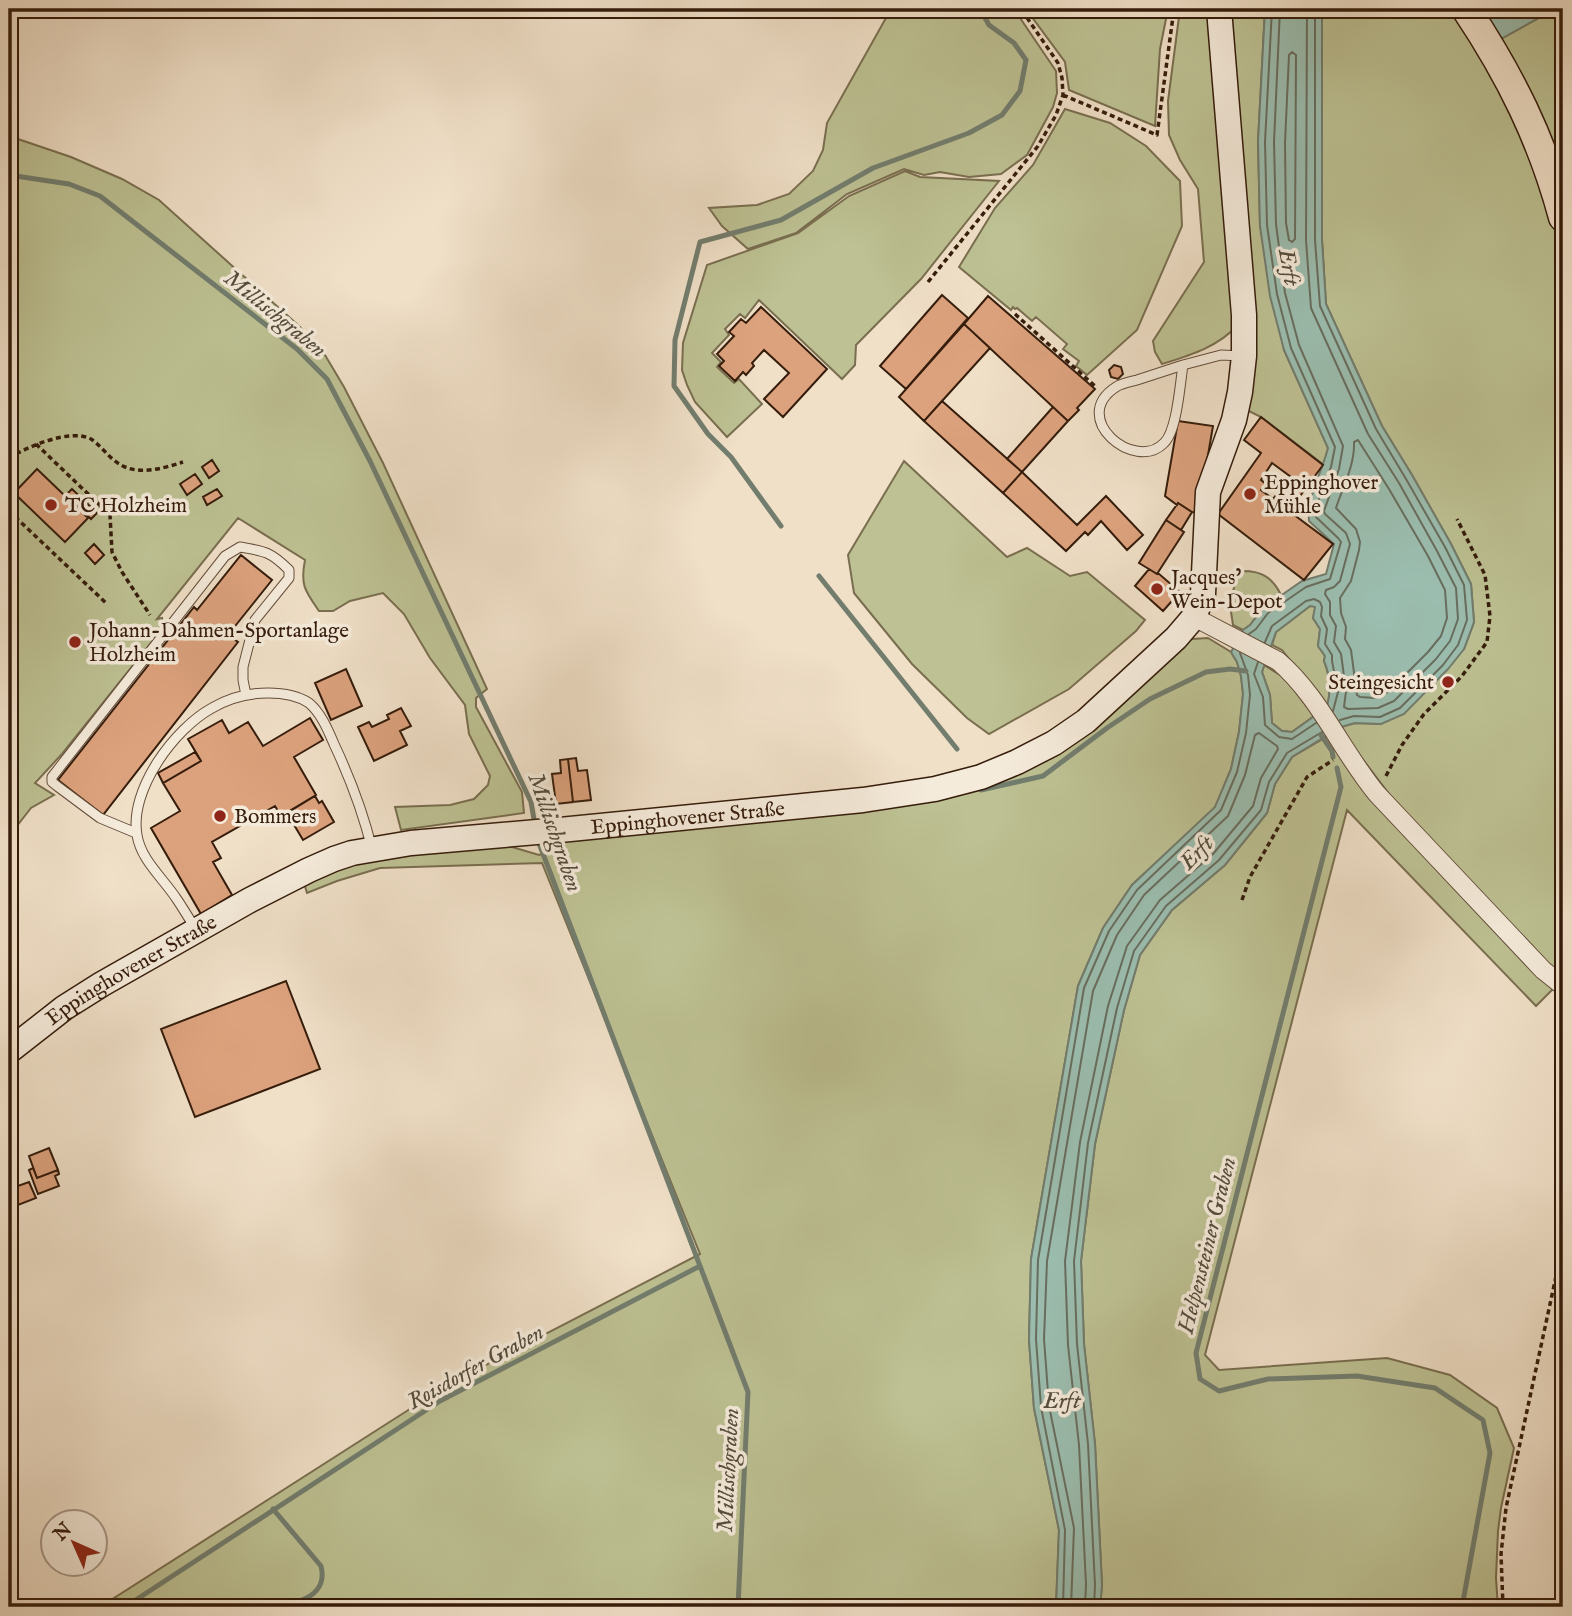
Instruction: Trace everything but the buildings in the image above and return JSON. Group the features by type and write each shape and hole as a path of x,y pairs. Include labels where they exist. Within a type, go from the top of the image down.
{"main road":[{"path":"1194,617 1203,594 1208,492 1234,420 1244,356 1244,315 1219,9"},
{"path":"1466,9 1505,72 1532,125 1553,180 1563,217"},
{"name":"Eppinghovener Straße","path":"9,1051 64,1008 102,984 309,870 334,859 411,842 863,800 935,789 981,777 1054,743 1086,721 1176,638 1194,617"}],"street":[{"path":"1194,617 1278,661 1290,671 1377,793 1543,970 1563,986"}],"lane":[{"path":"1184,365 1173,429 1164,444 1151,450 1137,451 1119,445 1109,436 1101,425 1099,410 1106,396 1117,386 1184,365 1221,355 1244,356"},
{"path":"136,833 100,818 52,782 52,777 225,556 240,547 274,555 289,570 289,578 255,620 243,667 246,695"},
{"path":"197,931 175,896 148,862 138,842 136,814 142,792 173,743 204,713 224,701 246,695 270,693 293,696 314,709 328,731 356,793 372,849"}],"path":[{"path":"928,282 1038,146 1056,115 1063,95 1058,63 1021,9"},
{"path":"1063,95 1157,135 1174,9"},
{"path":"1015,314 1106,396"},
{"path":"9,458 36,444 69,436 81,436 90,439 116,462 134,470 162,468 183,462"},
{"path":"36,444 110,515 112,552 150,615"},
{"path":"9,510 106,603"},
{"path":"1377,793 1402,745 1424,714 1462,676 1487,642 1490,616 1485,575 1457,519"},
{"path":"1241,900 1251,877 1307,778 1347,752"},
{"path":"1503,1607 1501,1554 1506,1508 1563,1244"}],"shaded area":[{"path":"891,9 1014,9 1056,71 1057,93 1053,107 1027,155 1001,174 969,177 940,172 924,175 904,169 847,194 796,233 748,249 722,226 709,208 757,205 789,194 813,171 823,150 827,123"},
{"path":"1026,9 1168,9 1160,49 1155,126 1069,90 1065,62"},
{"path":"1180,9 1210,9 1239,324 1213,344 1162,364 1155,352 1153,341 1204,262 1198,189 1180,160 1169,135 1168,101"},
{"path":"1226,9 1265,9 1258,142 1260,226 1284,350 1328,448 1324,465 1261,417 1243,408"},
{"path":"1322,9 1454,9 1496,79 1543,182 1556,234 1563,271 1563,976 1549,965 1393,799 1341,727 1355,723 1381,724 1464,649 1474,622 1471,584 1451,544 1382,426 1326,304 1322,240"},
{"path":"1555,9 1563,9 1563,175 1499,40"},
{"path":"1065,109 1110,123 1146,146 1180,181 1182,226 1137,330 1087,375 1076,366 1079,361 1063,349 1067,344 1036,317 1032,321 1017,308 1013,307 1011,310 959,267 995,208 1033,165"},
{"path":"9,136 71,157 122,179 159,200 299,326 325,355 383,463 487,689 476,698 476,707 522,792 524,813 401,830 395,807 450,805 474,799 488,785 490,776 469,734 465,705 430,658 404,614 383,593 350,601 333,611 319,611 305,587 305,560 238,518 157,619 162,618 163,628 62,754 35,783 54,795 31,808 9,836 9,768 13,768 9,764"},
{"path":"905,171 920,177 999,181 921,279 856,345 855,365 842,379 759,300 745,318 740,314 725,329 729,335 712,353 721,362 717,367 734,383 739,379 762,404 727,437 695,402 682,370 683,343 707,265 798,233 849,196"},
{"path":"904,461 1007,557 1027,548 1070,576 1087,572 1145,620 1069,689 989,734 967,718 912,664 854,593 848,555"},
{"path":"1243,571 1256,572 1266,577 1281,595 1263,608 1243,630 1233,625 1230,605 1237,574"},
{"path":"1310,606 1316,606 1313,618 1320,629 1318,646 1325,656 1328,672 1327,707 1282,650 1272,645 1276,632"},
{"path":"1208,638 1231,652 1241,676 1243,694 1239,732 1231,769 1215,808 1132,885 1103,928 1078,986 1031,1259 1029,1340 1034,1408 1059,1530 1056,1607 100,1607 449,1384 700,1254 542,863 380,868 307,893 304,883 377,857 476,846 512,847 539,855 549,852 564,841 982,785 1176,649 1192,639"},
{"path":"1264,665 1285,678 1314,716 1292,732 1282,731 1272,723 1270,695 1262,672"},
{"path":"1328,736 1352,775 1381,811 1553,989 1536,1006 1347,810 1205,1355 1219,1370 1387,1358 1450,1375 1497,1408 1514,1448 1498,1531 1498,1607 1100,1607 1102,1585 1095,1444 1084,1344 1081,1261 1095,1144 1124,1010 1140,955 1172,910 1225,865 1267,813 1275,784 1292,757"}],"water":[{"name":"Erft","path":"1265,9 1322,9 1322,240 1326,304 1382,426 1451,544 1471,584 1474,622 1464,649 1404,714 1381,724 1355,723 1341,727 1292,757 1275,784 1267,813 1225,865 1172,910 1140,955 1124,1010 1095,1144 1081,1261 1084,1344 1095,1444 1102,1585 1100,1607 1056,1607 1059,1530 1034,1408 1029,1340 1031,1259 1078,986 1103,928 1132,885 1215,807 1231,769 1239,732 1243,694 1237,662 1231,652 1243,630 1263,608 1302,581 1326,574 1334,544 1309,521 1313,493 1328,448 1284,350 1270,296 1260,226 1258,142","holes":["1310,606 1315,607 1313,618 1320,629 1318,646 1325,656 1329,678 1327,707 1292,732 1282,731 1272,723 1270,695 1262,672 1276,632"]},
{"path":"1492,9 1555,9 1499,40 1485,15"}],"waterway":[{"path":"781,526 731,457 708,434 674,386 675,340 700,242 781,220 873,168 969,133 1002,115 1020,91 1026,60 1014,43 989,25 980,9"},
{"name":"Millischgraben","path":"9,175 69,184 100,196 297,349 327,379 370,461 531,802 535,825"},
{"path":"819,576 957,749"},
{"path":"981,790 1043,776 1150,699 1206,672 1230,669 1246,671"},
{"name":"Helpensteiner Graben","path":"1321,735 1333,757"},
{"name":"Helpensteiner Graben","path":"1337,768 1341,787 1196,1353 1200,1379 1219,1391 1268,1379 1357,1376 1435,1388 1483,1420 1490,1453 1462,1607"},
{"name":"Millischgraben","path":"537,838 748,1392 738,1607"},
{"name":"Roisdorfer Graben","path":"125,1607 440,1401 700,1266"},
{"name":"Roisdorfer Graben","path":"273,1509 321,1566 322,1572 316,1591 286,1607"}],"place":[{"name":"Eppinghover Mühle","path":"1250,494"},
{"name":"TC Holzheim","path":"51,505"},
{"name":"Jacques’ Wein-Depot","path":"1157,589"},
{"name":"Johann-Dahmen-Sportanlage Holzheim","path":"75,642"},
{"name":"Steingesicht","path":"1448,682"},
{"name":"Bommers","path":"220,816"}]}
